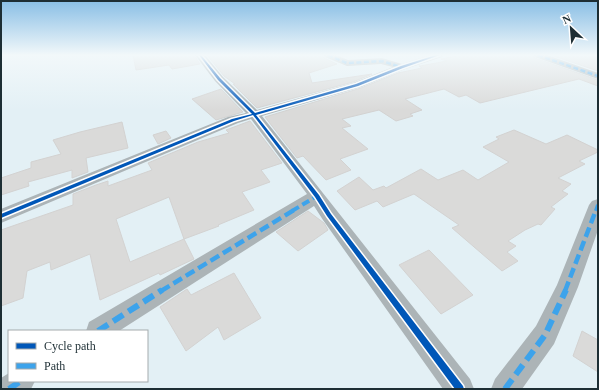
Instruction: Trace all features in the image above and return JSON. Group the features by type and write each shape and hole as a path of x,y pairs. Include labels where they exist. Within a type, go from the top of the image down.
{"street":[{"path":"214,73 254,114 317,196 329,215 460,389"},
{"path":"1,216 233,120 357,85 386,73"},
{"path":"100,330 149,298 317,196"},
{"path":"505,389 545,335 567,287 598,205"},
{"path":"9,389 20,382"}],"building":[{"path":"222,73 309,73 312,83 372,74 353,82 257,108 233,84 235,84"},
{"path":"398,73 579,73 598,80 598,86 579,79 480,103 466,95 459,97 444,89 405,99 422,110 410,114 413,116 396,121 379,110 342,119 351,126 342,128 368,149 340,159 351,170 326,180 303,156 297,158 265,117 361,88"},
{"path":"221,89 243,112 216,120 192,99"},
{"path":"250,121 282,163 261,170 270,182 242,192 254,210 218,225 219,226 184,239 194,259 100,300 90,254 51,270 50,262 27,271 23,298 1,306 1,230 73,205 73,194 108,181 108,186 152,170 148,163 198,142 229,133 226,130","holes":["169,197 184,239 130,262 116,219"]},
{"path":"122,122 128,148 86,158 88,172 72,178 72,170 28,182 29,186 1,195 1,178 31,168 31,162 61,154 53,140"},
{"path":"514,130 546,144 567,135 598,150 598,152 579,161 585,164 558,178 571,184 562,191 568,194 551,207 555,209 541,225 538,224 525,230 508,241 516,246 507,252 518,261 502,271 452,228 459,225 414,194 383,207 377,201 355,210 337,191 359,177 373,190 384,186 386,188 421,169 438,180 463,170 478,180 509,162 483,147 499,139 496,137"},
{"path":"166,131 171,138 158,144 153,135"},
{"path":"308,211 324,223 328,230 298,251 276,232"},
{"path":"429,250 473,295 441,314 399,265"},
{"path":"234,273 261,318 224,340 218,327 186,351 160,307 187,289 191,295"},
{"path":"582,331 598,340 598,372 573,356"}],"marked path":[{"path":"590,73 598,76"},
{"path":"100,330 149,298 317,196"},
{"path":"505,389 545,335 567,287 598,205"},
{"path":"9,389 20,382"}],"cycle path":[{"path":"214,73 254,114 317,196 329,215 460,389"},
{"path":"1,216 233,120 357,85 386,73"}]}
